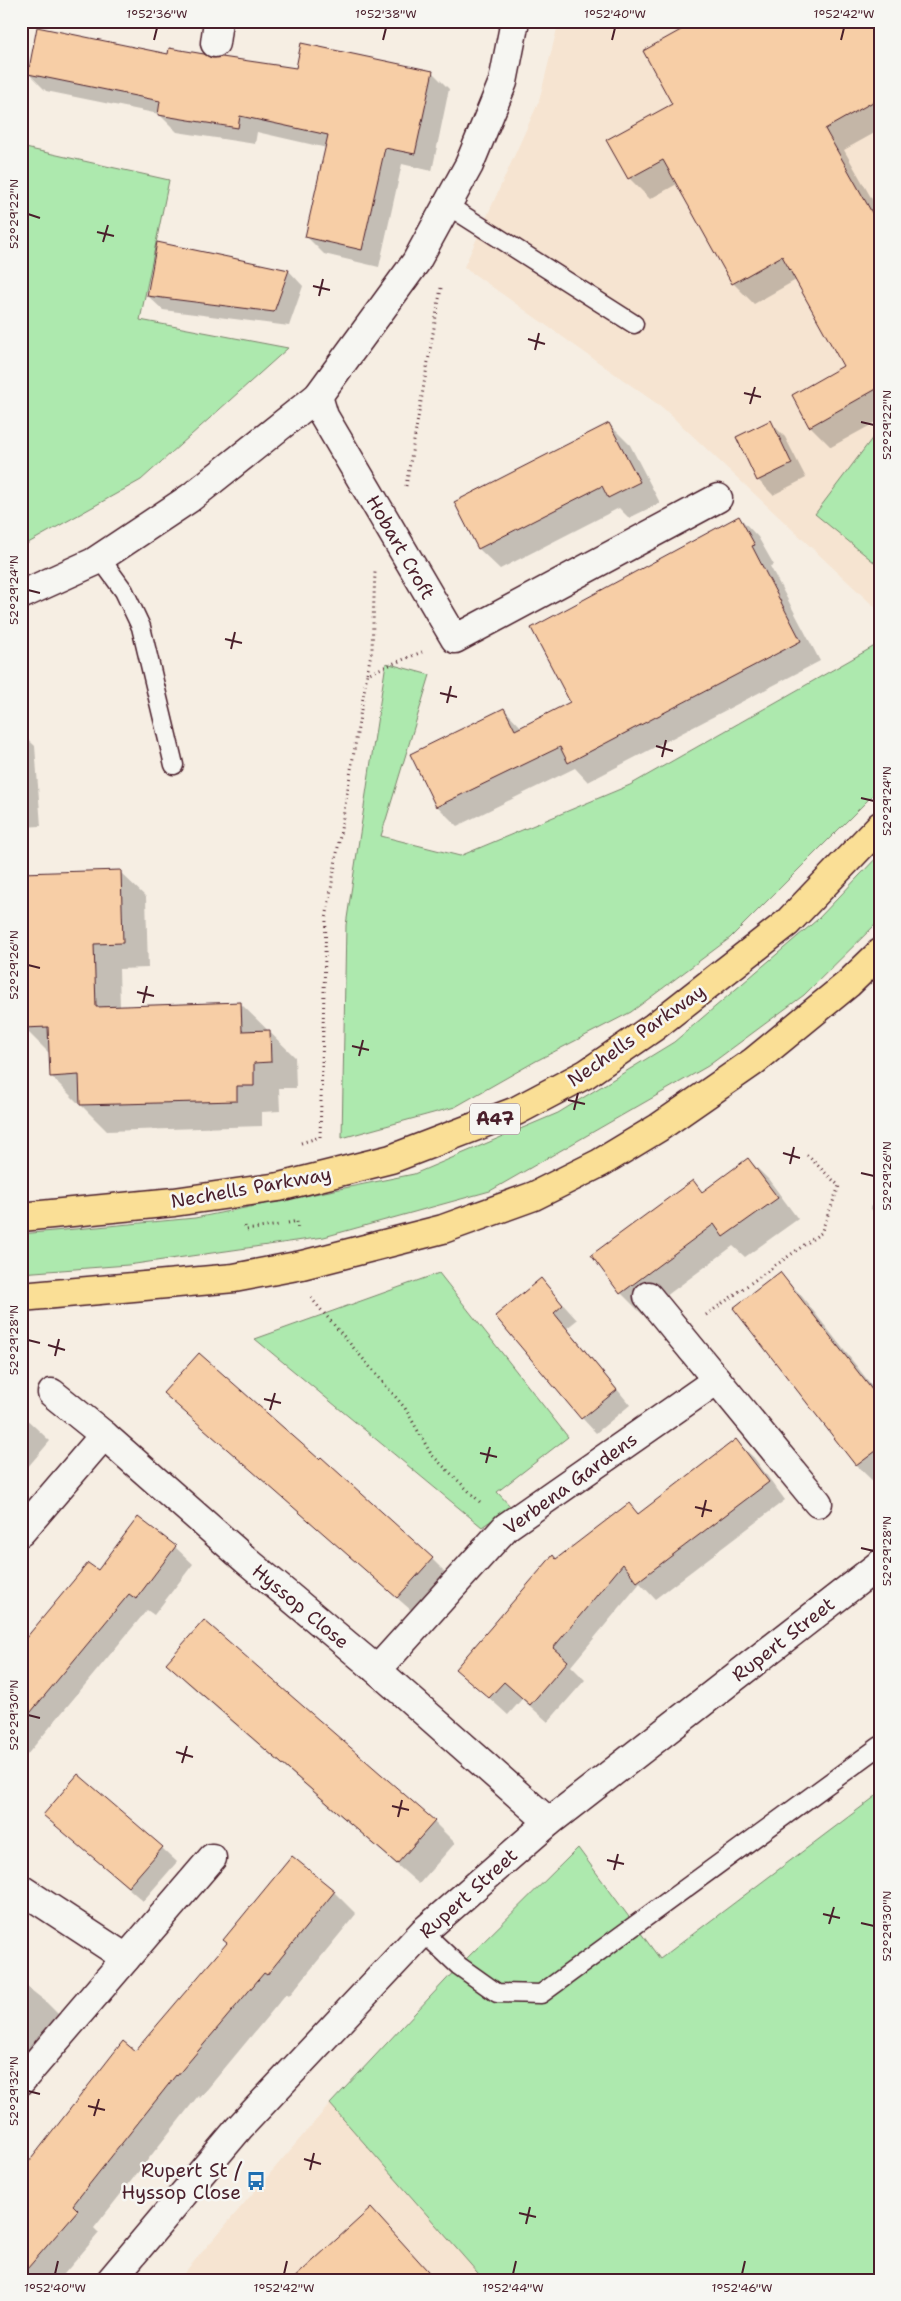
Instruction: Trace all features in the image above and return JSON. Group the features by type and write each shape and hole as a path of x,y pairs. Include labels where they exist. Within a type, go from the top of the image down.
{"main road":[{"name":"Nechells Parkway","path":"21,1217 174,1202 279,1187 391,1159 516,1111 586,1074 654,1027 787,923 880,826"},
{"path":"21,1297 234,1278 302,1265 443,1229 534,1196 600,1163 658,1128 754,1062 848,984 880,953"}],"street":[{"path":"21,596 100,558 190,498 318,396 416,262 469,165 503,82 515,21"},
{"name":"Hobart Croft","path":"318,396 324,416 455,640"},
{"path":"455,640 718,498"},
{"path":"648,1296 818,1503"},
{"name":"Verbena Gardens","path":"377,1670 506,1527 717,1380"},
{"name":"Hyssop Close","path":"52,1394 104,1435 246,1560 377,1670 549,1822"},
{"path":"21,1532 104,1435"},
{"name":"Rupert Street","path":"111,2280 239,2128 423,1932 549,1822 880,1564"},
{"path":"21,2081 212,1858"},
{"path":"21,1889 126,1958"}],"lane":[{"path":"447,205 634,324"},
{"path":"100,558 124,591 141,627 174,765"},
{"path":"423,1932 459,1966 497,1993 541,1994 880,1746"}],"path":[{"path":"397,540 445,264 423,249"},
{"path":"293,1146 320,1137 326,919 367,674 455,640"},
{"path":"679,1334 821,1233 839,1186 806,1154"},
{"path":"239,1192 246,1230 297,1222 307,1294 405,1408 431,1454 506,1527"}],"shaded area":[{"path":"559,21 880,21 880,612 663,408 464,267 539,101"},
{"path":"330,2104 484,2280 178,2280"}],"green space":[{"path":"21,147 169,180 140,320 288,348 141,480 21,547"},
{"path":"880,428 880,567 815,514"},
{"path":"880,643 880,788 730,938 631,1012 536,1061 455,1107 342,1138 346,925 386,663 430,675 381,836 460,856 630,785"},
{"path":"880,854 880,920 804,995 708,1066 490,1191 324,1237 128,1265 21,1273 21,1234 195,1218 414,1174 558,1113 674,1042 818,919"},
{"path":"439,1273 568,1437 497,1492 511,1507 482,1527 255,1339"},
{"path":"880,1793 880,2280 484,2280 330,2104 459,1966 578,1848 660,1959"}],"building":[{"path":"697,21 880,21 880,98 825,129 880,227 880,387 809,427 792,395 843,366 782,256 732,284 663,160 628,179 606,140 672,104 643,51"},
{"path":"37,27 168,54 169,48 204,54 212,58 222,57 296,68 301,43 433,71 415,154 385,148 362,250 305,237 328,135 240,116 238,128 158,115 160,101 28,74"},
{"path":"157,242 289,270 274,312 147,296"},
{"path":"771,420 792,464 757,481 736,437"},
{"path":"609,423 640,482 608,498 602,486 478,549 454,502"},
{"path":"739,516 755,545 752,546 801,641 568,763 560,747 436,807 410,754 504,708 515,730 570,702 531,628"},
{"path":"121,870 123,943 94,944 96,1007 241,1002 242,1031 270,1030 271,1062 254,1063 254,1086 237,1086 237,1101 80,1105 79,1075 50,1077 48,1027 23,1028 21,873"},
{"path":"748,1158 778,1198 723,1237 714,1224 620,1294 591,1255 693,1180 702,1192"},
{"path":"780,1272 880,1400 880,1448 856,1466 733,1308"},
{"path":"541,1278 563,1305 554,1313 617,1390 581,1419 495,1316"},
{"path":"199,1353 319,1459 321,1457 433,1558 397,1598 163,1393"},
{"path":"736,1439 769,1482 637,1582 623,1564 553,1648 568,1661 530,1705 504,1682 489,1698 455,1669 553,1555 556,1559 629,1503 638,1514"},
{"path":"138,1517 176,1546 136,1599 129,1594 21,1724 21,1644 88,1563 98,1570"},
{"path":"204,1620 435,1821 397,1864 166,1663"},
{"path":"78,1774 163,1847 128,1887 43,1815"},
{"path":"292,1856 335,1891 267,1975 264,1973 176,2075 73,2205 78,2210 21,2276 21,2172 123,2041 135,2051 227,1943 223,1940"},
{"path":"371,2208 436,2280 292,2280"}],"place":[{"name":"Rupert St / Hyssop Close","path":"256,2181"}]}
